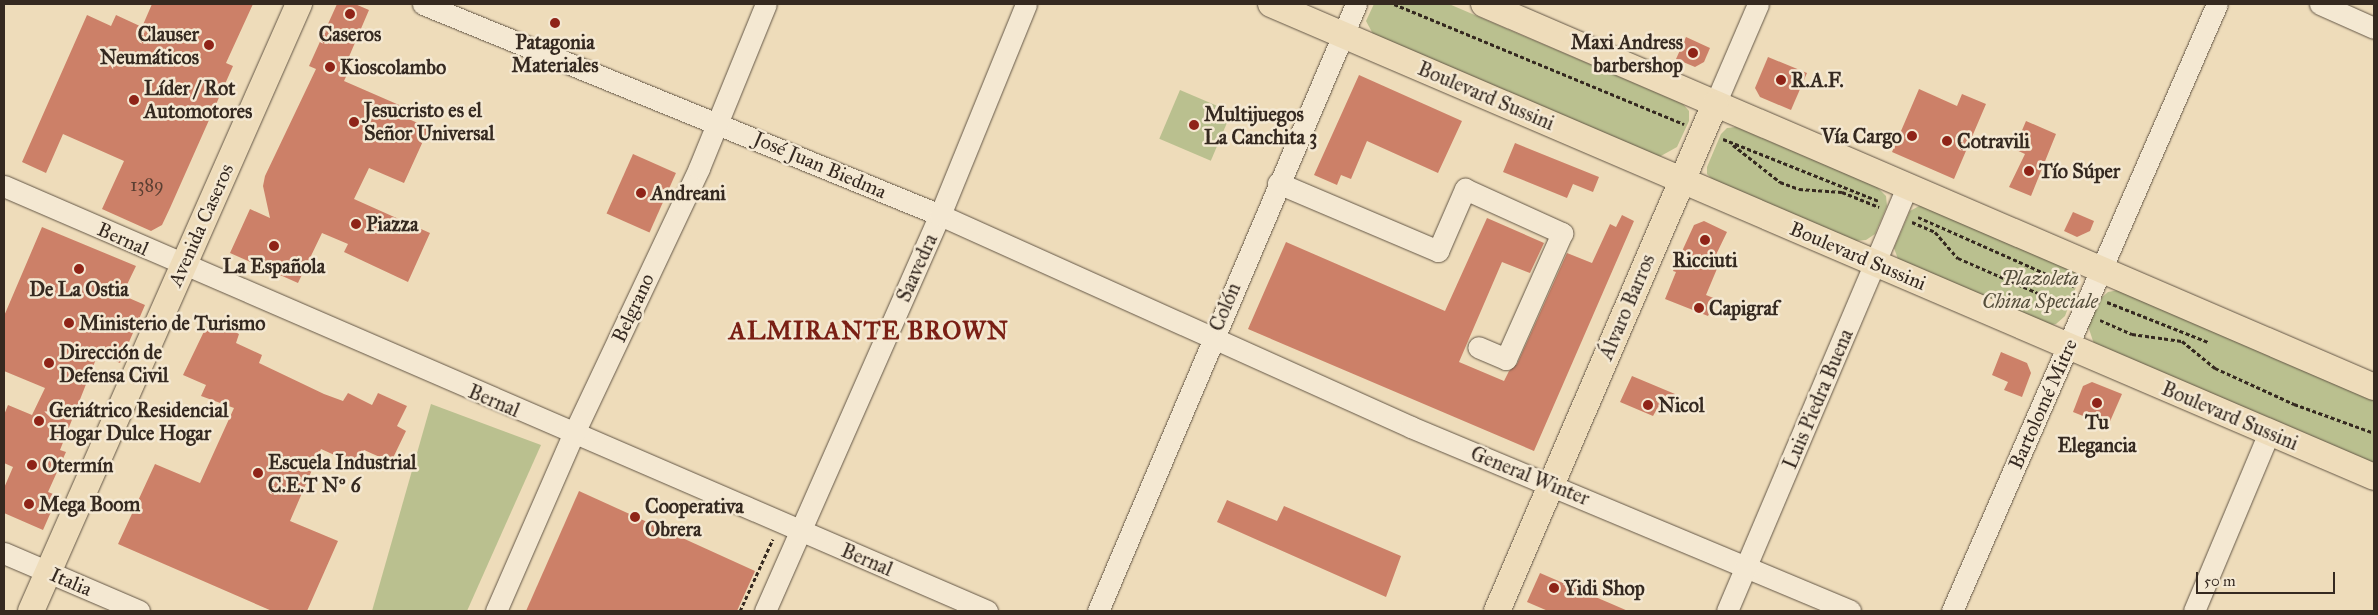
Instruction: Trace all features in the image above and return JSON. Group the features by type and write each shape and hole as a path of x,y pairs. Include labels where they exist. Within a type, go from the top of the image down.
{"main road":[{"name":"Avenida Caseros","path":"31,611 299,4"},
{"name":"Boulevard Sussini","path":"1270,4 2374,477"},
{"path":"1484,4 1715,104 1900,203 2102,270 2374,387"},
{"name":"Álvaro Barros","path":"1497,611 1715,104"}],"street":[{"name":"José Juan Biedma","path":"423,4 719,122 940,215 1212,338"},
{"name":"Belgrano","path":"496,611 573,435 719,122 766,4"},
{"name":"Saavedra","path":"765,611 940,215 1026,4"},
{"name":"Colón","path":"1098,611 1212,338 1356,4"},
{"name":"Álvaro Barros","path":"1715,104 1758,4"},
{"name":"Bartolomé Mitre","path":"1952,611 2217,4"},
{"path":"2320,4 2374,28"},
{"path":"1278,183 1438,251 1465,189 1562,232 1506,359 1478,347"},
{"name":"Bernal","path":"4,186 183,266 573,435 987,611"},
{"name":"Luis Piedra Buena","path":"1727,611 1900,203"},
{"name":"General Winter","path":"1212,338 1411,427 1850,611"},
{"path":"2194,611 2269,432"},
{"name":"Italia","path":"4,553 139,611"}],"path":[{"path":"1394,4 1703,131 1900,203 2087,304 2132,334 2182,341 2215,368 2294,404 2374,432"},
{"path":"1703,131 1736,147 1762,170 1780,182 1799,189 1842,192 1900,203 1934,232 1958,258 2087,304 2216,346"},
{"path":"740,611 780,523"}],"green space":[{"path":"1374,4 1449,4 1683,104 1689,111 1689,121 1677,147 1659,157 1373,34 1366,21"},
{"name":"Multijuegos La Canchita 3","path":"1180,90 1232,112 1211,161 1159,139"},
{"path":"1736,127 1877,187 1886,196 1887,206 1875,234 1866,240 1854,241 1713,180 1707,174 1707,167 1721,134 1727,128"},
{"name":"Plazoleta China Speciale","path":"1921,205 2072,269 2079,279 2065,316 2056,324 2047,326 1898,259 1894,248 1910,211"},
{"path":"2119,290 2374,398 2374,465 2094,344 2088,326 2100,299 2108,292"},
{"path":"431,404 541,445 467,611 372,611"}],"building":[{"name":"Líder / Rot Automotores","path":"152,4 253,4 226,63 233,66 170,208 162,225 151,231 102,209 124,161 63,134 46,173 22,162 87,15 111,26 116,15 142,27"},
{"path":"337,4 355,4 369,10 345,66 350,68 344,81 406,108 402,116 429,128 404,183 369,168 354,199 430,233 408,282 344,252 348,244 322,233 298,283 230,253 250,209 270,218 263,186 265,176 316,69 309,66"},
{"name":"Maxi Andress barbershop","path":"1686,37 1710,48 1704,62 1695,67 1676,59"},
{"name":"R.A.F.","path":"1768,57 1807,73 1791,110 1760,97 1755,88"},
{"path":"1359,75 1462,121 1438,173 1367,141 1351,179 1341,175 1337,185 1314,175"},
{"name":"Cotravili","path":"1919,89 1957,106 1962,94 1986,104 1954,179 1892,152"},
{"name":"Tío Súper","path":"2026,121 2056,134 2031,196 2009,187 2025,154 2014,149"},
{"path":"1515,143 1599,177 1593,192 1573,184 1567,198 1503,172"},
{"name":"Andreani","path":"633,154 676,173 649,232 607,213"},
{"path":"2073,212 2094,221 2090,231 2077,237 2064,231"},
{"path":"1622,215 1634,221 1534,451 1248,329 1286,242 1445,311 1487,218 1544,243 1530,273 1502,262 1459,362 1504,381 1509,371 1517,364 1567,253 1592,263 1610,224 1616,227"},
{"path":"1704,221 1727,232 1713,261 1719,264 1706,295 1716,299 1708,316 1665,299 1676,272 1673,271 1694,225"},
{"path":"42,227 136,266 122,295 145,305 120,363 98,354 60,450 66,452 48,492 58,496 43,530 4,513 4,488 13,467 4,463 4,415 8,405 32,415 45,388 4,371 4,316"},
{"path":"210,319 239,334 236,343 262,355 259,363 324,394 343,401 348,393 372,405 378,393 407,406 397,426 406,431 391,462 364,450 357,465 321,449 290,521 338,541 307,611 272,611 118,544 155,464 200,483 234,408 201,396 206,385 183,375"},
{"path":"2001,352 2027,363 2031,373 2022,397 2004,390 2008,382 1992,375"},
{"path":"1632,376 1675,394 1667,411 1658,407 1653,416 1620,402"},
{"name":"Tu Elegancia","path":"2092,382 2122,394 2108,426 2073,412 2083,386"},
{"name":"Cooperativa Obrera","path":"579,491 755,571 737,611 526,611"},
{"path":"1227,500 1277,521 1284,506 1401,556 1386,597 1217,522"},
{"name":"Yidi Shop","path":"1540,573 1628,611 1548,611 1527,602"}],"place":[{"name":"Caseros","path":"350,14"},
{"name":"Patagonia Materiales","path":"555,23"},
{"name":"Clauser Neumáticos","path":"209,45"},
{"name":"Maxi Andress barbershop","path":"1693,53"},
{"name":"Kioscolambo","path":"330,67"},
{"name":"R.A.F.","path":"1781,80"},
{"name":"Líder / Rot Automotores","path":"134,100"},
{"name":"Jesucristo es el Señor Universal","path":"354,122"},
{"name":"Multijuegos La Canchita 3","path":"1194,125"},
{"name":"Vía Cargo","path":"1912,136"},
{"name":"Cotravili","path":"1947,141"},
{"name":"Tío Súper","path":"2029,171"},
{"name":"Andreani","path":"641,193"},
{"name":"Piazza","path":"356,224"},
{"name":"Ricciuti","path":"1705,240"},
{"name":"La Española","path":"274,246"},
{"name":"De La Ostia","path":"79,269"},
{"name":"Capigraf","path":"1699,308"},
{"name":"Ministerio de Turismo","path":"69,323"},
{"name":"Dirección de Defensa Civil","path":"49,363"},
{"name":"Tu Elegancia","path":"2097,403"},
{"name":"Nicol","path":"1648,405"},
{"name":"Geriátrico Residencial Hogar Dulce Hogar","path":"39,421"},
{"name":"Otermín","path":"32,465"},
{"name":"Escuela Industrial C.E.T Nº 6","path":"258,473"},
{"name":"Mega Boom","path":"29,504"},
{"name":"Cooperativa Obrera","path":"635,517"},
{"name":"Yidi Shop","path":"1554,588"}],"district":[{"name":"ALMIRANTE BROWN","path":"869,331"}]}
